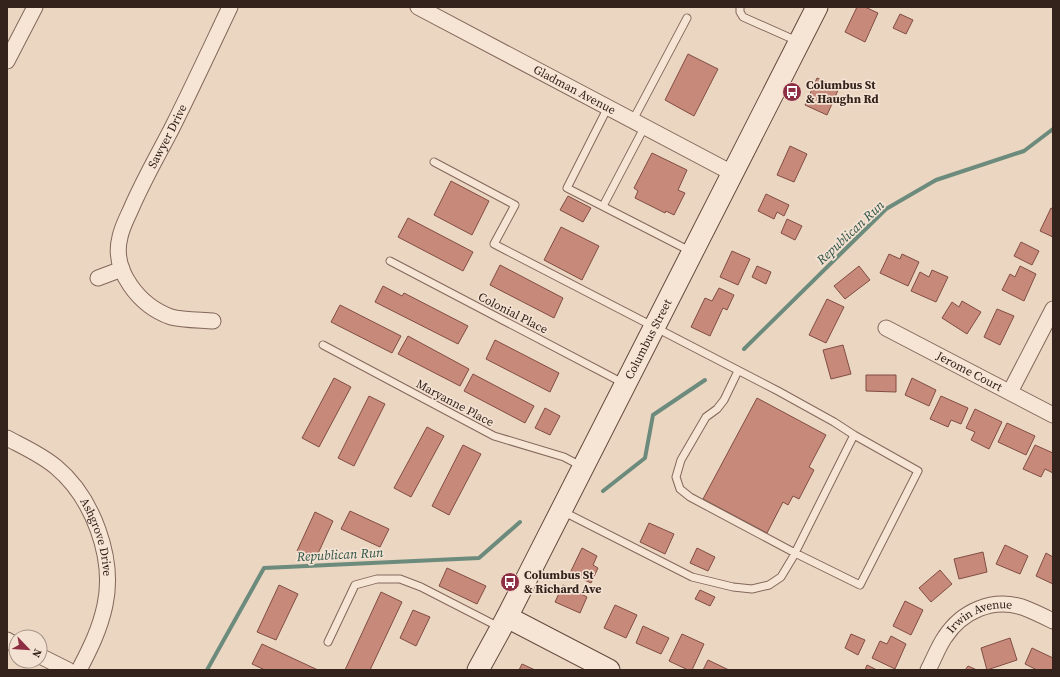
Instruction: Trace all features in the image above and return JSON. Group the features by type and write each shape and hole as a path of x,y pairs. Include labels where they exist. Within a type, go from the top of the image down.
{"main road":[{"name":"Columbus Street","path":"478,670 504,622 817,7"},
{"path":"504,622 609,670"}],"street":[{"path":"7,61 35,7"},
{"name":"Sawyer Drive","path":"213,321 172,317 157,310 136,294 130,286 122,269 118,248 122,228 136,197 180,113 230,7"},
{"name":"Gladman Avenue","path":"418,7 732,173"},
{"path":"98,278 122,269"},
{"path":"1010,392 1053,309"},
{"name":"Jerome Court","path":"886,328 1053,415"},
{"name":"Ashgrove Drive","path":"7,438 38,454 57,468 74,486 88,505 98,528 105,553 107,580 106,604 99,628 79,670"},
{"name":"Irwin Avenue","path":"928,670 945,638 953,627 972,611 996,604 1008,604 1034,612 1053,622"},
{"path":"48,660 68,670"}],"lane":[{"path":"740,7 740,12 743,16 799,42"},
{"path":"603,206 687,18"},
{"path":"608,107 567,188 692,252"},
{"path":"434,162 515,205 494,244 654,327 738,371 827,418 918,471 860,585 795,553 690,497 680,489 676,477 680,460 706,417 717,409 724,400 738,371"},
{"name":"Colonial Place","path":"390,261 625,384"},
{"name":"Maryanne Place","path":"324,345 494,436 564,457 583,467"},
{"path":"560,511 692,577 733,587 752,589 769,585 780,577 795,553 854,435"},
{"path":"328,642 355,585 378,579 400,579 407,581 504,622"}],"building":[{"path":"857,7 865,7 878,13 865,42 845,32"},
{"path":"900,14 913,20 906,34 893,28"},
{"path":"688,54 718,69 694,116 665,100"},
{"path":"817,78 839,88 827,115 805,105"},
{"path":"790,146 807,154 794,182 777,175"},
{"path":"652,153 687,170 678,190 685,193 674,215 666,211 665,213 635,198 638,191 634,188"},
{"path":"451,181 489,201 472,235 434,215"},
{"path":"766,194 789,205 784,216 777,212 774,219 758,211"},
{"path":"568,196 591,208 583,222 560,210"},
{"path":"1051,208 1053,209 1053,237 1040,231"},
{"path":"408,218 473,252 463,271 398,237"},
{"path":"787,219 802,226 795,240 781,233"},
{"path":"561,227 599,246 582,280 544,260"},
{"path":"1021,242 1039,251 1032,265 1014,256"},
{"path":"732,251 750,259 738,285 720,277"},
{"path":"889,254 900,259 902,254 919,262 908,286 880,273"},
{"path":"500,265 563,298 554,318 490,285"},
{"path":"757,266 771,272 766,284 752,277"},
{"path":"859,266 870,280 845,299 834,286"},
{"path":"1020,266 1036,274 1024,301 1002,290 1010,274 1015,277"},
{"path":"932,270 948,277 936,302 911,291 920,272 929,277"},
{"path":"383,286 402,296 404,293 468,326 458,344 375,302"},
{"path":"719,288 734,295 727,310 723,308 710,336 691,327 705,298 712,301"},
{"path":"827,299 844,307 826,343 809,335"},
{"path":"962,301 981,312 967,334 942,318 952,302 959,307"},
{"path":"340,305 401,336 392,353 331,322"},
{"path":"997,309 1014,316 1000,345 984,337"},
{"path":"408,336 469,369 460,386 398,354"},
{"path":"495,340 559,373 550,392 486,359"},
{"path":"843,345 851,374 831,379 823,350"},
{"path":"473,374 534,406 525,423 464,391"},
{"path":"866,375 896,375 896,392 866,391"},
{"path":"334,378 351,387 319,447 302,438"},
{"path":"912,378 936,390 929,406 905,395"},
{"path":"369,396 385,404 354,466 338,458"},
{"path":"941,396 968,408 961,424 951,420 948,427 930,419"},
{"path":"757,398 826,435 809,467 814,470 799,499 793,496 788,505 783,502 767,533 703,499"},
{"path":"545,408 560,416 550,435 535,428"},
{"path":"975,409 1002,422 989,449 971,440 975,432 966,428"},
{"path":"1007,423 1035,436 1026,455 998,442"},
{"path":"427,427 444,436 411,497 394,488"},
{"path":"463,445 481,454 449,515 432,506"},
{"path":"1035,445 1053,453 1053,473 1045,469 1041,477 1023,469"},
{"path":"350,511 389,529 380,547 341,529"},
{"path":"315,512 333,521 315,560 297,551"},
{"path":"649,523 674,534 665,554 640,542"},
{"path":"1005,545 1028,556 1020,574 996,564"},
{"path":"582,548 597,556 593,565 598,568 591,583 570,573"},
{"path":"697,548 715,557 708,571 690,563"},
{"path":"983,552 987,572 959,579 954,559"},
{"path":"1046,553 1053,557 1053,584 1036,576"},
{"path":"447,568 486,586 477,604 439,586"},
{"path":"940,570 952,584 931,602 919,588"},
{"path":"279,585 298,594 276,640 257,632"},
{"path":"563,585 587,597 580,613 555,602"},
{"path":"700,590 715,597 710,606 695,599"},
{"path":"381,592 402,602 370,670 345,670"},
{"path":"905,601 923,610 911,635 893,626"},
{"path":"615,605 637,615 626,638 604,628"},
{"path":"413,610 430,617 416,646 400,638"},
{"path":"643,626 669,638 661,654 636,643"},
{"path":"682,634 704,644 692,670 688,670 669,661"},
{"path":"851,634 865,640 858,655 845,648"},
{"path":"891,636 906,644 895,669 872,658 880,641 887,644"},
{"path":"1010,638 1017,660 987,670 981,648"},
{"path":"262,644 318,670 265,670 252,664"},
{"path":"1032,648 1053,658 1053,670 1037,670 1025,664"},
{"path":"708,660 729,670 703,670"},
{"path":"522,664 535,670 519,670"},
{"path":"867,665 877,670 865,670"},
{"path":"968,666 977,670 965,670"}],"waterway":[{"name":"Republican Run","path":"744,349 886,209 936,180 1024,151 1053,129"},
{"name":"Republican Run","path":"603,491 645,458 653,415 705,380"},
{"name":"Republican Run","path":"207,670 264,568 479,558 520,522"}],"place":[{"name":"Columbus St & Haughn Rd","path":"792,92"},
{"name":"Columbus St & Richard Ave","path":"510,582"}]}
